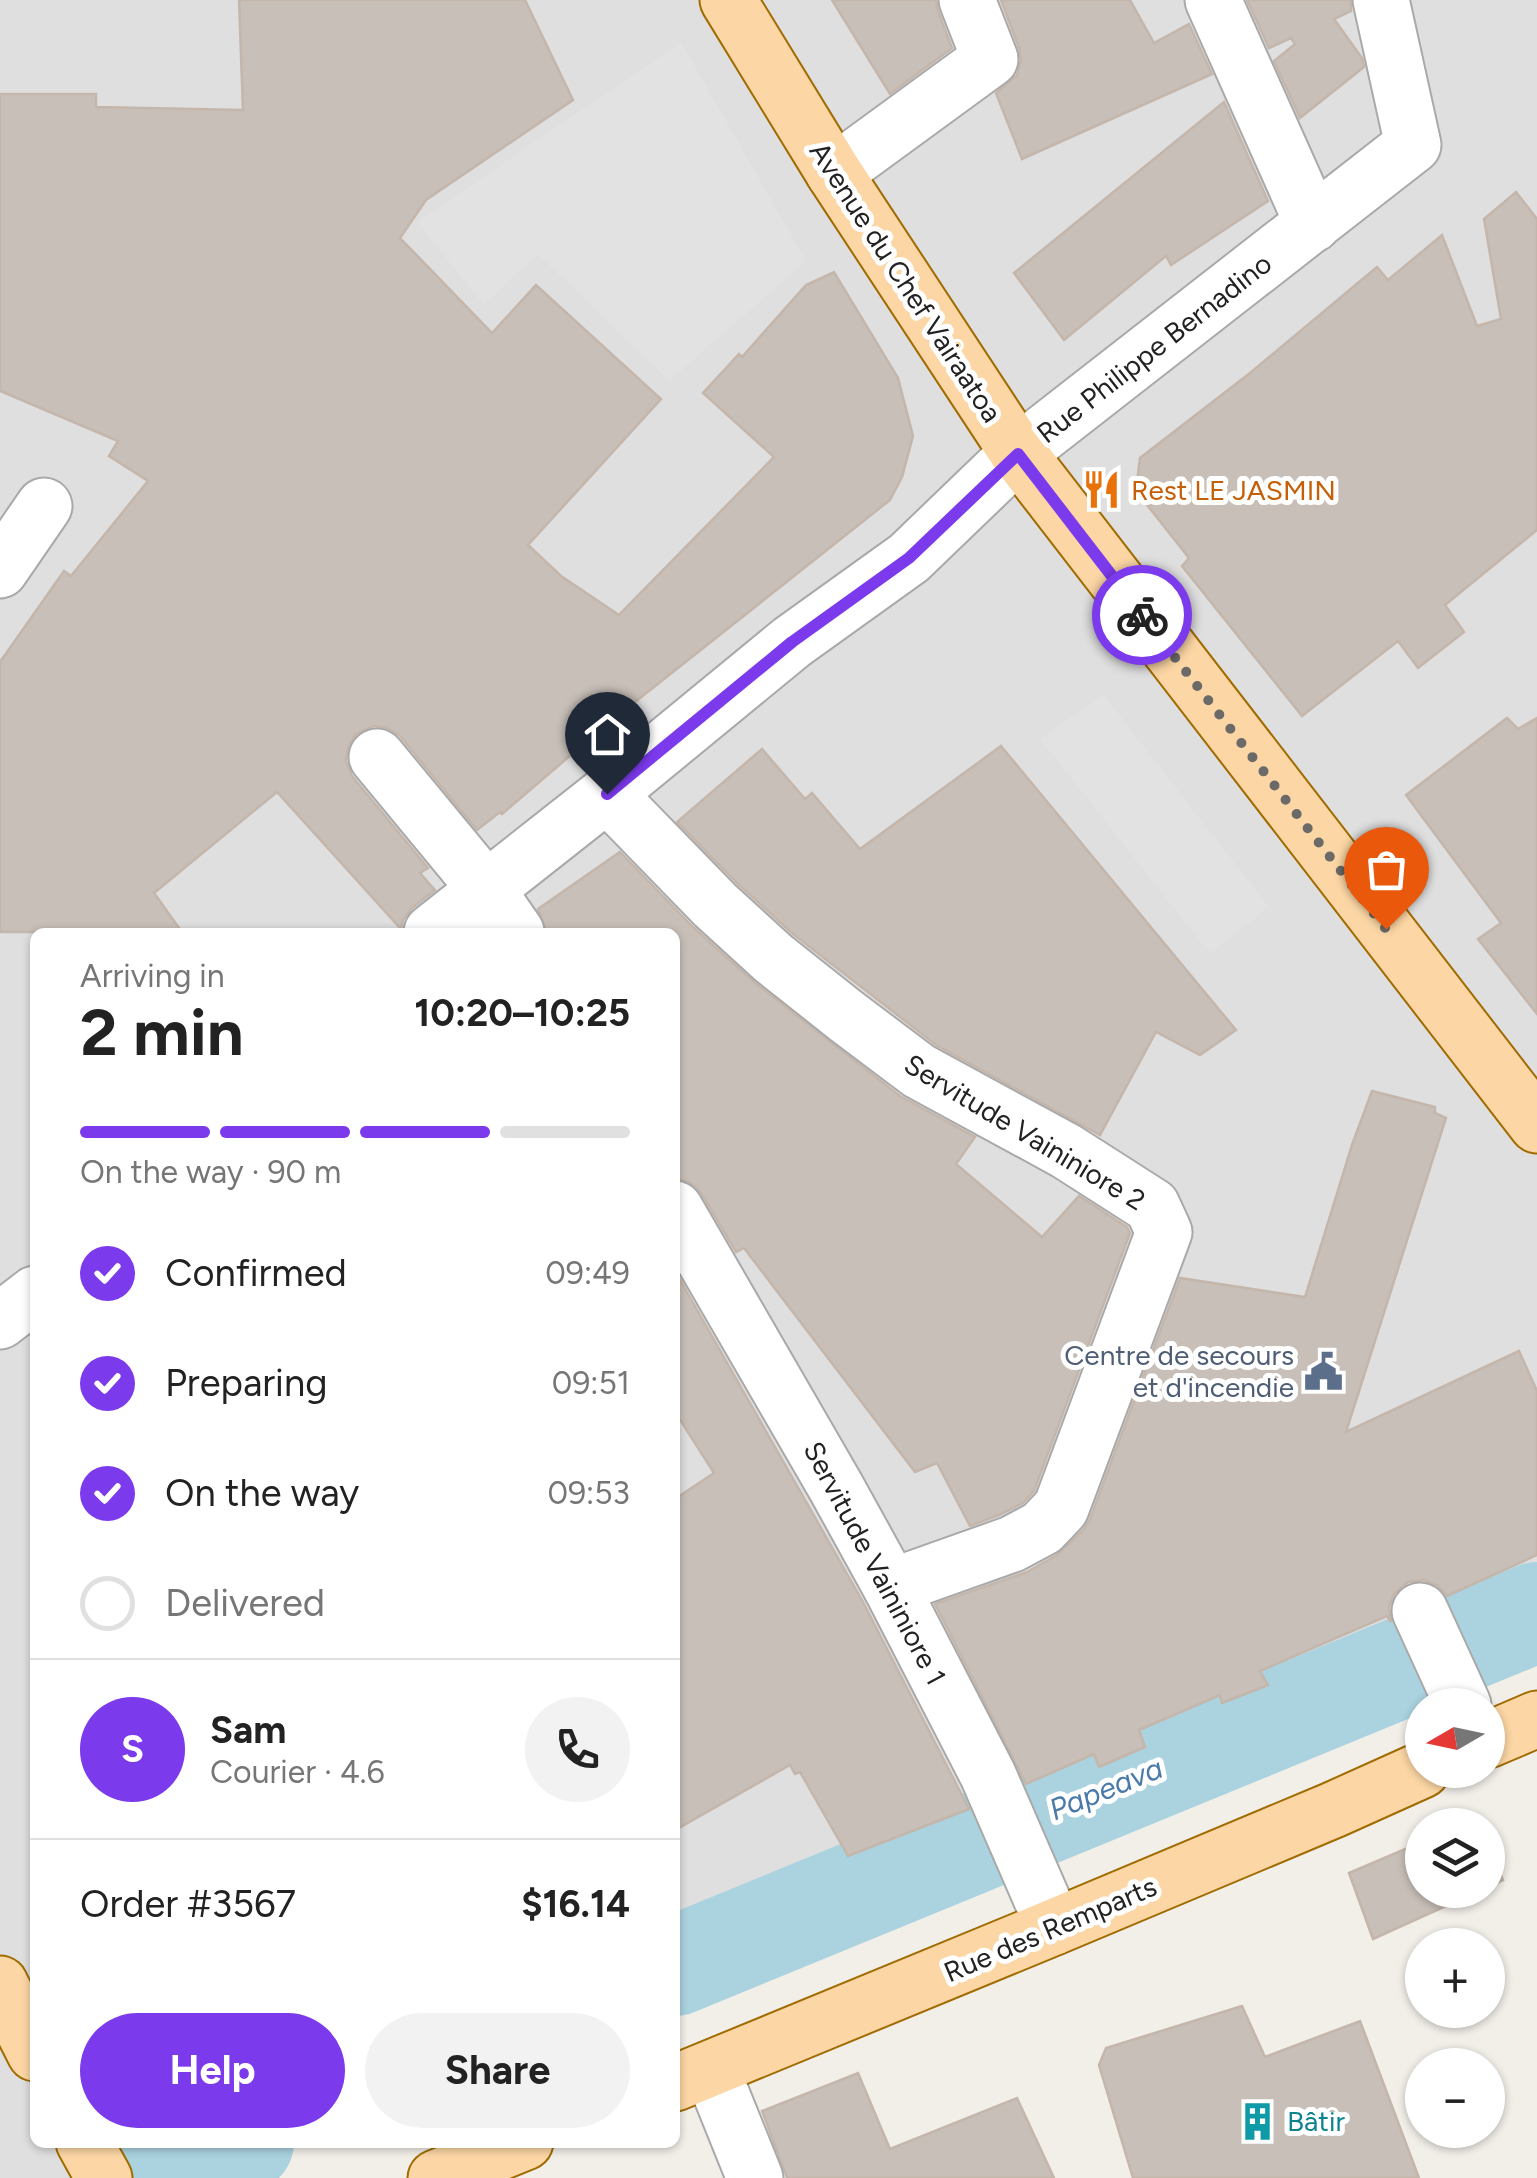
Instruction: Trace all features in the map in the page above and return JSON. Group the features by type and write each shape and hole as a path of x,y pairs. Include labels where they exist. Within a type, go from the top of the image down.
{"main road":[{"name":"Avenue du Chef Vairaatoa","path":"728,0 834,173 1018,454 1537,1125"},
{"path":"1505,1733 1537,1719"},
{"name":"Rue des Remparts","path":"693,2076 1405,1778"},
{"path":"87,2148 104,2178"},
{"path":"436,2178 510,2148"}],"street":[{"path":"834,173 990,59 967,0"},
{"path":"1214,0 1313,224"},
{"name":"Rue Philippe Bernadino","path":"445,928 501,911 607,794 792,642 909,558 1018,454 1413,145 1382,0"},
{"path":"0,570 44,506"},
{"path":"377,757 501,911"},
{"name":"Servitude Vaininiore 2","path":"607,794 772,958 920,1071 1066,1152 1152,1206 1164,1232 1061,1508 1042,1528 1012,1544 891,1588"},
{"name":"Servitude Vaininiore 1","path":"680,1218 891,1588 988,1774 1054,1928"},
{"path":"0,1321 30,1298"},
{"path":"1420,1611 1455,1688"},
{"path":"693,2076 755,2178"}],"shaded area":[{"path":"0,0 1537,0 1537,1612 680,1964 680,928 30,928 30,2148 232,2148 158,2178 0,2178"},
{"path":"681,42 806,261 669,381 538,254 484,305 417,222"},
{"path":"1103,694 1269,907 1210,954 1040,739"}],"building":[{"path":"239,0 525,0 573,100 426,200 400,238 492,333 536,285 661,399 528,545 561,576 619,615 774,457 703,393 739,354 742,357 806,285 834,272 898,378 913,436 902,477 890,500 606,725 502,814 477,830 400,736 373,726 356,734 346,761 352,776 428,868 420,873 435,890 412,908 401,928 277,792 154,893 179,928 30,928 30,932 0,932 0,662 64,571 71,576 148,481 109,456 118,441 0,391 0,94 96,94 96,107 243,110"},
{"path":"832,0 936,0 952,48 890,94"},
{"path":"1001,0 1130,0 1154,43 1189,24 1212,74 1022,159 996,93 1017,75 1021,60"},
{"path":"1247,0 1351,0 1351,11 1334,19 1362,58 1364,67 1300,118 1274,61 1295,44 1291,38 1269,48"},
{"path":"1224,102 1268,201 1171,265 1166,256 1064,340 1014,273"},
{"path":"1516,192 1537,219 1537,530 1445,605 1464,632 1418,668 1398,641 1302,716 1182,566 1189,558 1136,491 1140,458 1377,267 1388,280 1442,235 1477,326 1501,319 1484,219"},
{"path":"1507,718 1518,729 1537,718 1537,1014 1478,939 1501,923 1406,795"},
{"path":"1001,746 1236,1030 1200,1055 1156,1032 1100,1135 936,1045 793,934 677,822 762,749 805,799 812,793 860,849"},
{"path":"620,852 754,982 900,1096 975,1137 956,1164 1042,1237 1079,1196 1127,1227 1130,1233 1034,1491 1023,1503 970,1526 937,1463 915,1472 744,1248 736,1252 701,1193 690,1182 680,1179 680,928 545,928 538,909"},
{"path":"1372,1091 1435,1107 1435,1113 1446,1118 1346,1432 1519,1351 1537,1391 1537,1555 1447,1596 1437,1585 1424,1580 1408,1582 1394,1594 1389,1607 1391,1622 1387,1616 1260,1671 1268,1685 1222,1703 1220,1695 1139,1730 1145,1747 1099,1767 1094,1754 1026,1784 935,1604 1027,1572 1057,1555 1084,1529 1180,1278 1305,1297"},
{"path":"680,1280 863,1602 969,1809 848,1856 800,1772 795,1774 790,1765 680,1827 680,1496 714,1473 680,1420"},
{"path":"1405,1849 1405,1908 1441,1908 1373,1939 1349,1873"},
{"name":"Bâtir","path":"1242,2006 1265,2057 1360,2021 1419,2178 1133,2178 1099,2065 1106,2048"},
{"path":"858,2073 890,2149 1017,2098 1054,2178 787,2178 762,2111"}],"waterway":[{"name":"Papeava","path":"680,1964 1537,1612"},
{"name":"Papeava","path":"158,2178 230,2148"}],"way so far":[{"path":"1142,615 1386,929"}],"place":[{"name":"Rest LE JASMIN","path":"1101,490"},
{"name":"Centre de secours et d'incendie","path":"1324,1371"},
{"name":"Bâtir","path":"1257,2121"}],"route":[{"path":"607,794 792,642 909,558 1018,454 1142,615"}]}
